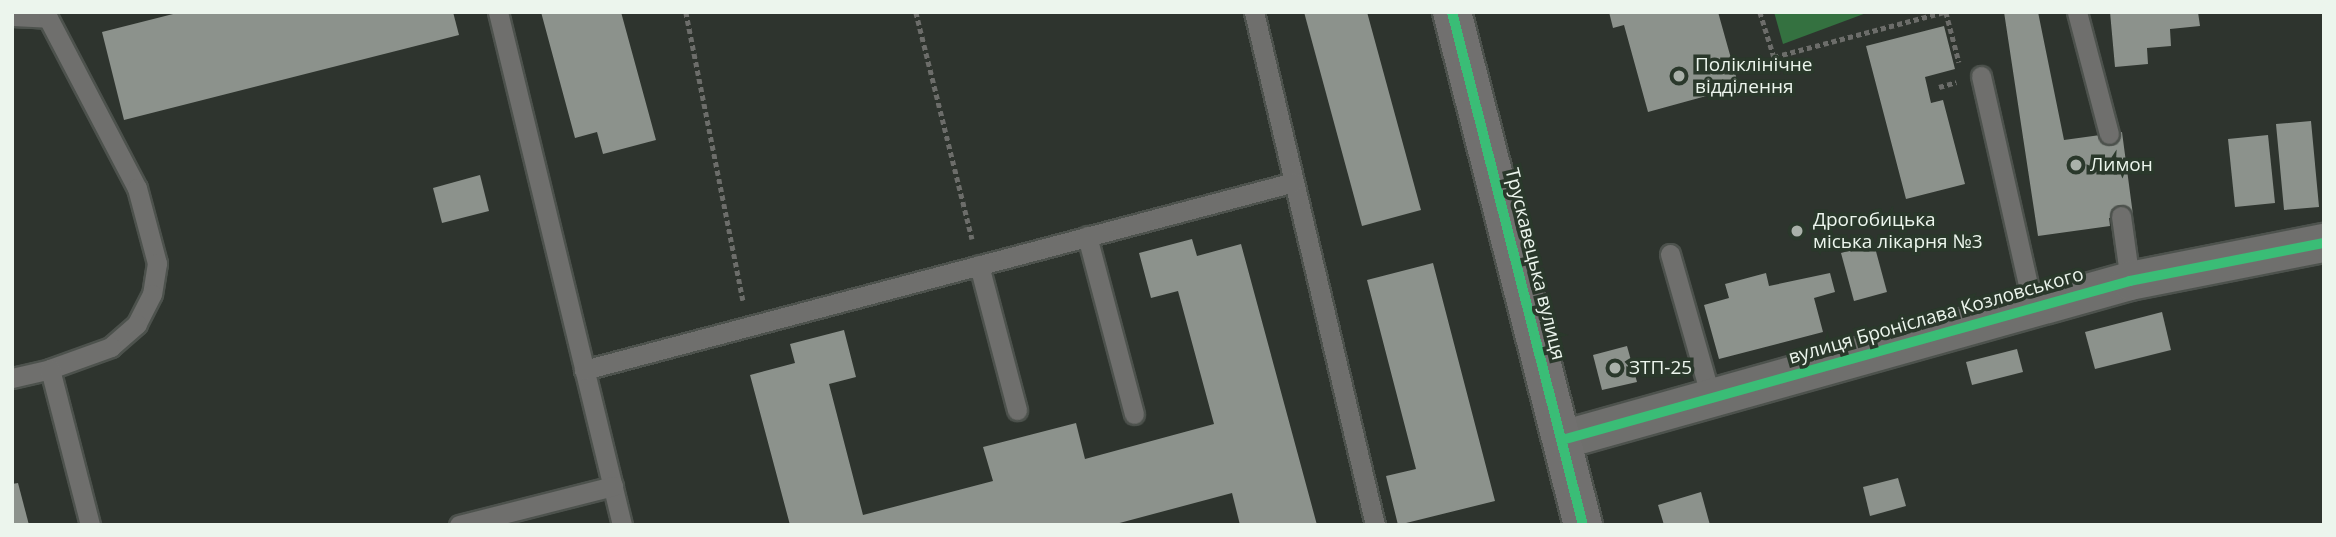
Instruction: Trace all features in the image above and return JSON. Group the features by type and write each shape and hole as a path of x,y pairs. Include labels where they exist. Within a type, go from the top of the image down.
{"main road":[{"name":"Трускавецька вулиця","path":"1452,12 1584,525"}],"street":[{"name":"вулиця Броніслава Козловського","path":"1562,440 2033,306 2130,281 2324,243"}],"lane":[{"path":"498,12 622,525"},
{"path":"1254,12 1375,525"},
{"path":"2077,12 2109,134"},
{"path":"12,16 47,15 138,188 157,262 152,294 138,324 111,347 50,369 12,378"},
{"path":"1972,78 2033,306"},
{"path":"584,370 1294,182"},
{"path":"2121,216 2130,281"},
{"path":"1087,236 1134,414"},
{"path":"1670,254 1711,398"},
{"path":"979,265 1017,410"},
{"path":"50,369 90,525"},
{"path":"459,525 613,486"}],"path":[{"path":"686,12 748,326"},
{"path":"916,12 979,265"},
{"path":"1760,12 1774,57 1945,12 1972,78"}],"green space":[{"path":"1774,12 1869,12 1783,44"}],"building":[{"path":"181,12 453,12 459,35 124,120 102,32"},
{"path":"541,12 621,12 656,140 603,154 597,132 575,138"},
{"path":"1304,12 1367,12 1421,210 1362,226"},
{"path":"1609,12 1718,12 1739,87 1648,112 1624,25 1613,28"},
{"name":"Лимон","path":"2004,12 2038,12 2064,140 2122,132 2133,215 2109,218 2110,226 2038,236"},
{"path":"2110,12 2198,12 2200,26 2170,29 2171,46 2147,48 2148,64 2115,67"},
{"path":"1944,26 1955,69 1925,77 1931,103 1943,100 1965,184 1906,199 1866,46"},
{"path":"2311,121 2319,207 2284,210 2276,124"},
{"path":"2268,135 2275,203 2235,207 2228,139"},
{"path":"480,175 489,211 442,223 433,188"},
{"path":"1192,239 1197,256 1241,244 1317,525 1240,525 1232,493 1112,525 790,525 750,375 795,363 790,344 844,330 856,377 829,384 863,515 993,481 983,447 1076,423 1085,459 1214,424 1178,291 1151,298 1139,253"},
{"path":"1874,244 1887,292 1854,301 1841,253"},
{"path":"1433,263 1495,501 1398,525 1386,476 1416,469 1367,280"},
{"path":"1766,273 1769,286 1830,273 1835,292 1814,298 1823,332 1719,359 1704,305 1729,298 1725,284"},
{"path":"2162,312 2171,350 2095,369 2085,332"},
{"name":"ЗТП-25","path":"1627,346 1637,382 1602,390 1593,355"},
{"path":"2017,349 2023,372 1972,385 1966,362"},
{"path":"1898,478 1906,506 1870,516 1863,487"},
{"path":"18,483 29,525 12,525 12,484"},
{"path":"1701,492 1710,525 1664,525 1658,505"}],"cycle path":[{"path":"1452,12 1583,525"},
{"path":"1562,440 2130,281 2324,243"}],"place":[{"name":"Поліклінічне відділення","path":"1679,76"},
{"name":"Лимон","path":"2076,165"},
{"name":"Дрогобицька міська лікарня №3","path":"1797,231"},
{"name":"ЗТП-25","path":"1615,368"}]}
